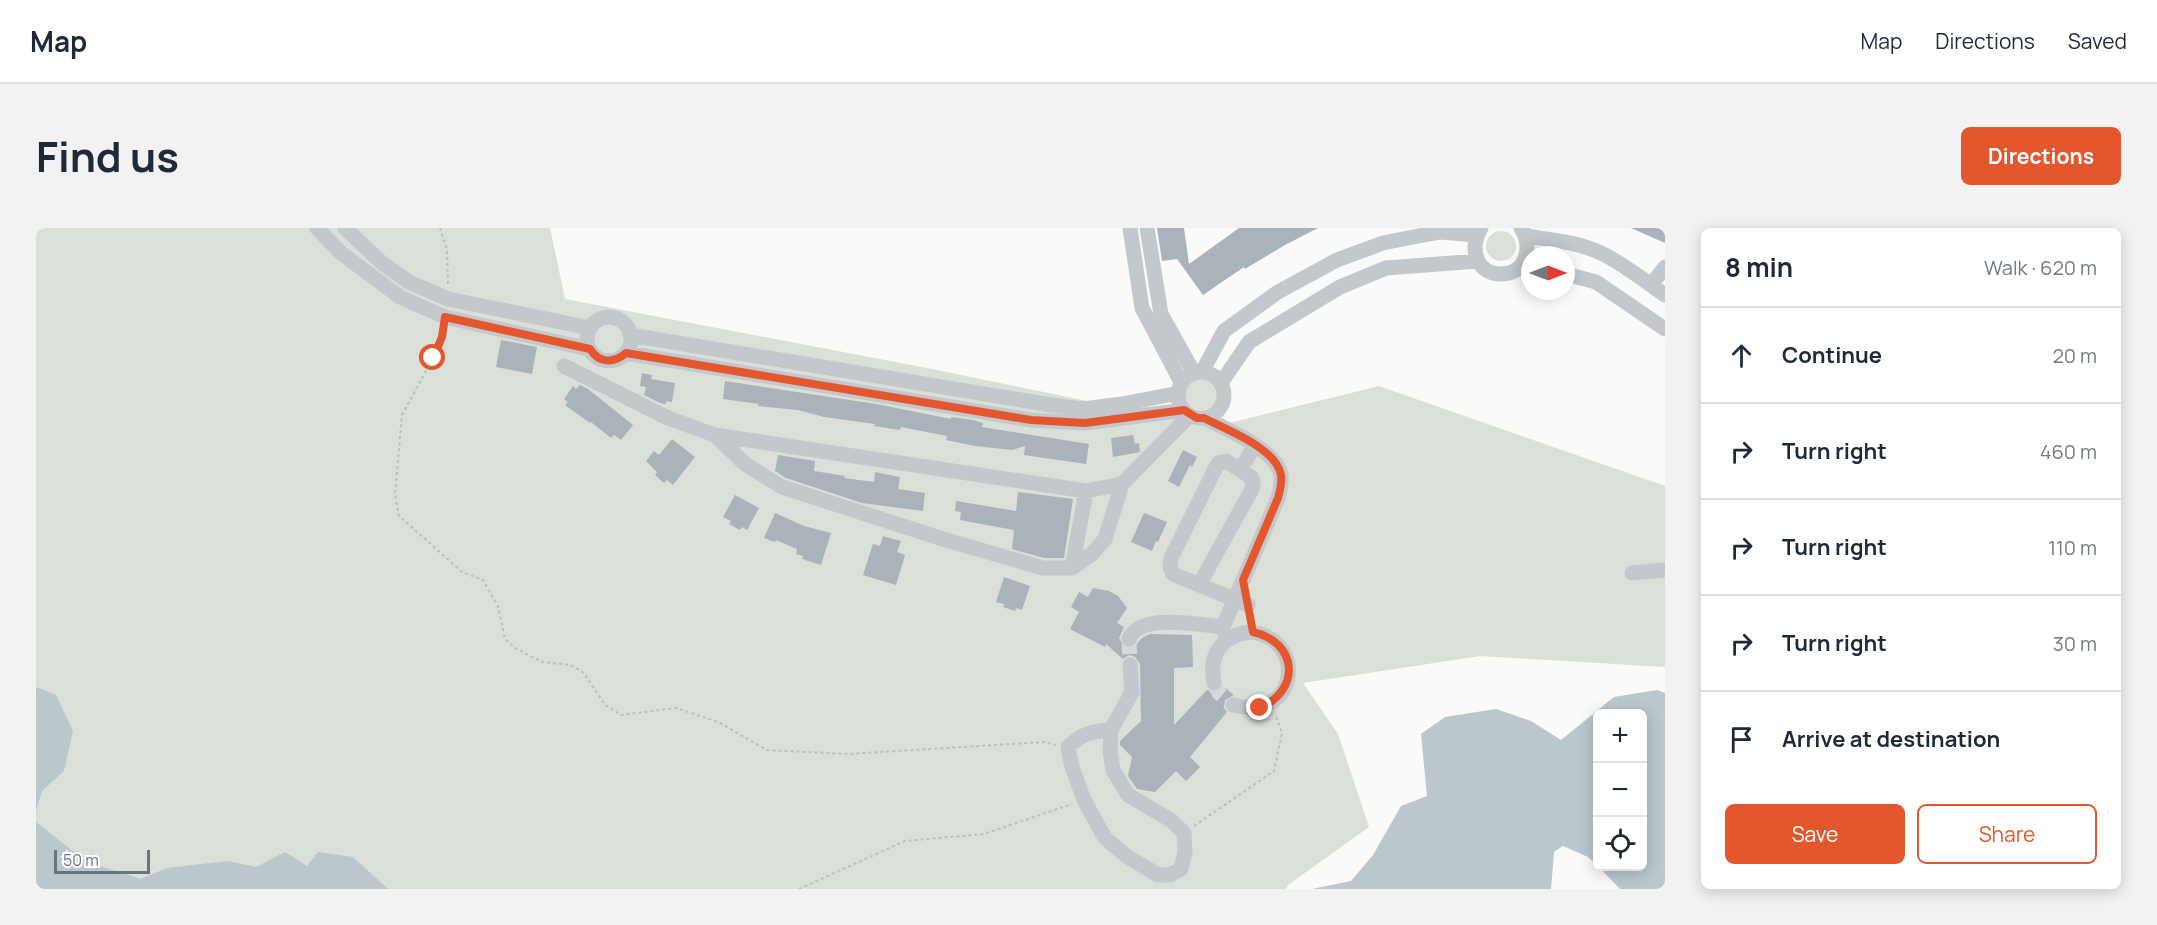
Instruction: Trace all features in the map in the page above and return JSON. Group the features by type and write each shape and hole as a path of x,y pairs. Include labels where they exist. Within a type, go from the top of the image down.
{"street":[{"path":"316,228 341,253 380,284 400,297 445,317 590,349"},
{"path":"345,228 382,263 409,282 448,299 590,328"},
{"path":"1130,228 1142,308 1180,388 1180,404 1193,414 1255,445 1274,459 1281,475 1278,498 1233,599 1224,634 1214,660 1212,672 1214,683"},
{"path":"626,353 1031,420 1085,423 1193,414 1212,416 1222,405 1224,390 1213,375 1198,372 1161,314 1148,228"},
{"path":"630,335 1083,409 1122,404 1180,388 1198,372 1224,331 1278,292 1337,260 1383,243 1440,232 1479,232 1474,253 1484,268 1500,274 1509,273 1521,266"},
{"path":"1523,232 1601,253 1631,270 1665,295"},
{"path":"1221,383 1249,342 1340,286 1386,268 1478,261"},
{"path":"1651,285 1665,267"},
{"path":"1575,276 1596,282 1665,329"},
{"path":"445,317 448,299"},
{"path":"613,317 624,323 631,342 626,353 621,358 607,361 594,355 587,335 590,328 599,319 613,317"},
{"path":"564,366 668,418 715,435 1086,490 1122,484"},
{"path":"715,435 745,464 782,487 946,540 1043,568 1072,568 1092,554 1105,539 1122,484 1193,414"},
{"path":"1240,470 1255,445"},
{"path":"1199,585 1252,489 1251,477 1226,461 1218,463 1171,558 1170,567 1173,574 1199,585 1248,605"},
{"path":"1072,568 1086,490"},
{"path":"1632,573 1665,570"},
{"path":"1243,580 1253,632"},
{"path":"1129,639 1138,627 1154,621 1224,634 1253,632 1266,635 1277,643 1285,654 1289,668 1287,681 1281,693 1271,703 1260,708 1248,709 1233,705"},
{"path":"1111,730 1094,731 1079,737 1068,747 1072,767 1084,801 1105,838 1128,857 1158,876 1170,875 1181,869 1185,852 1184,833 1172,821 1128,795 1113,770 1110,750 1111,730 1132,692 1130,665"}],"path":[{"path":"440,228 447,250 448,299"},
{"path":"445,317 442,337 433,358 402,415 395,494 399,516 462,572 483,580 498,606 506,639 515,648 542,662 571,665 584,673 605,705 621,715 676,708 718,722 767,750 848,754 1044,742 1068,747"},
{"path":"1184,833 1274,771 1282,733 1271,703"},
{"path":"799,889 905,841 984,834 1084,801"}],"shaded area":[{"path":"36,228 550,228 565,299 932,369 1213,427 1379,386 1665,486 1665,667 1480,656 1303,683 1338,734 1369,827 1288,885 1286,889 36,889"},
{"path":"1501,231 1512,235 1516,246 1512,257 1501,261 1490,257 1486,246 1490,235"},
{"path":"1201,378 1212,383 1217,394 1212,405 1201,410 1190,405 1185,394 1190,383"},
{"path":"36,687 56,695 73,731 64,771 42,791 36,811"},
{"path":"1657,690 1665,693 1665,889 1620,889 1603,871 1647,871 1647,709 1599,709 1614,697"},
{"path":"1496,709 1531,721 1561,740 1593,714 1593,862 1563,846 1554,852 1551,889 1312,889 1351,881 1373,855 1401,806 1427,796 1421,734 1445,717"},
{"path":"36,822 87,862 141,879 167,868 228,861 256,867 285,852 307,866 318,852 353,857 388,889 36,889"}],"building":[{"path":"1157,228 1184,228 1189,264 1239,228 1318,228 1245,269 1244,267 1203,295 1177,259 1162,261"},
{"path":"1631,228 1665,228 1665,243"},
{"path":"501,340 537,347 532,374 496,367"},
{"path":"642,373 652,375 651,379 675,383 672,402 660,403 644,395 646,387 640,386"},
{"path":"725,381 876,404 951,419 951,417 973,420 983,423 982,427 1089,444 1086,464 1024,455 1025,446 1012,450 975,446 946,440 947,436 901,427 900,430 874,426 875,424 824,417 798,410 758,406 759,404 723,399"},
{"path":"580,385 633,425 621,440 614,435 611,438 565,405 568,402 564,399 573,386 576,389"},
{"path":"1133,435 1135,444 1139,443 1140,452 1113,457 1111,438"},
{"path":"672,439 695,457 673,485 667,480 664,483 655,475 657,472 646,461 654,451 659,455"},
{"path":"1183,450 1197,457 1192,467 1190,465 1179,487 1168,481"},
{"path":"778,455 815,461 814,471 845,476 844,478 874,482 875,472 900,477 898,489 925,493 923,511 862,503 786,478 775,471"},
{"path":"1018,492 1073,499 1064,558 1044,558 1012,549 1014,530 960,520 961,512 955,511 956,501 1016,511"},
{"path":"735,495 759,508 747,530 742,527 740,530 729,524 731,521 723,517"},
{"path":"775,513 804,526 831,533 821,565 802,559 803,556 796,554 797,549 776,540 775,542 764,538"},
{"path":"1144,513 1167,522 1152,551 1131,542"},
{"path":"883,536 901,541 897,552 905,555 896,585 863,575 873,544 880,546"},
{"path":"1004,577 1030,586 1022,610 1016,608 1015,611 996,602"},
{"path":"1093,588 1109,591 1118,596 1127,608 1117,623 1124,627 1119,638 1124,647 1133,648 1142,638 1150,634 1192,635 1193,667 1174,668 1174,725 1207,690 1216,692 1223,686 1234,695 1225,700 1224,708 1227,712 1190,757 1200,767 1186,781 1176,771 1155,792 1137,789 1128,776 1132,757 1120,745 1120,741 1141,721 1140,664 1135,657 1129,655 1123,659 1106,644 1105,647 1070,629 1079,612 1071,607 1079,592 1088,597"}],"tunnel":[{"path":"1129,639 1130,665"},
{"path":"1214,683 1219,693 1233,705"}],"route":[{"path":"433,358 442,337 445,317 590,349 594,355 607,361 614,361 626,353 1031,420 1085,423 1184,410 1197,418 1204,418 1255,445 1274,459 1281,475 1278,498 1243,580 1253,632 1266,635 1277,643 1285,654 1289,668 1287,681 1281,693 1271,703 1260,708"}]}
